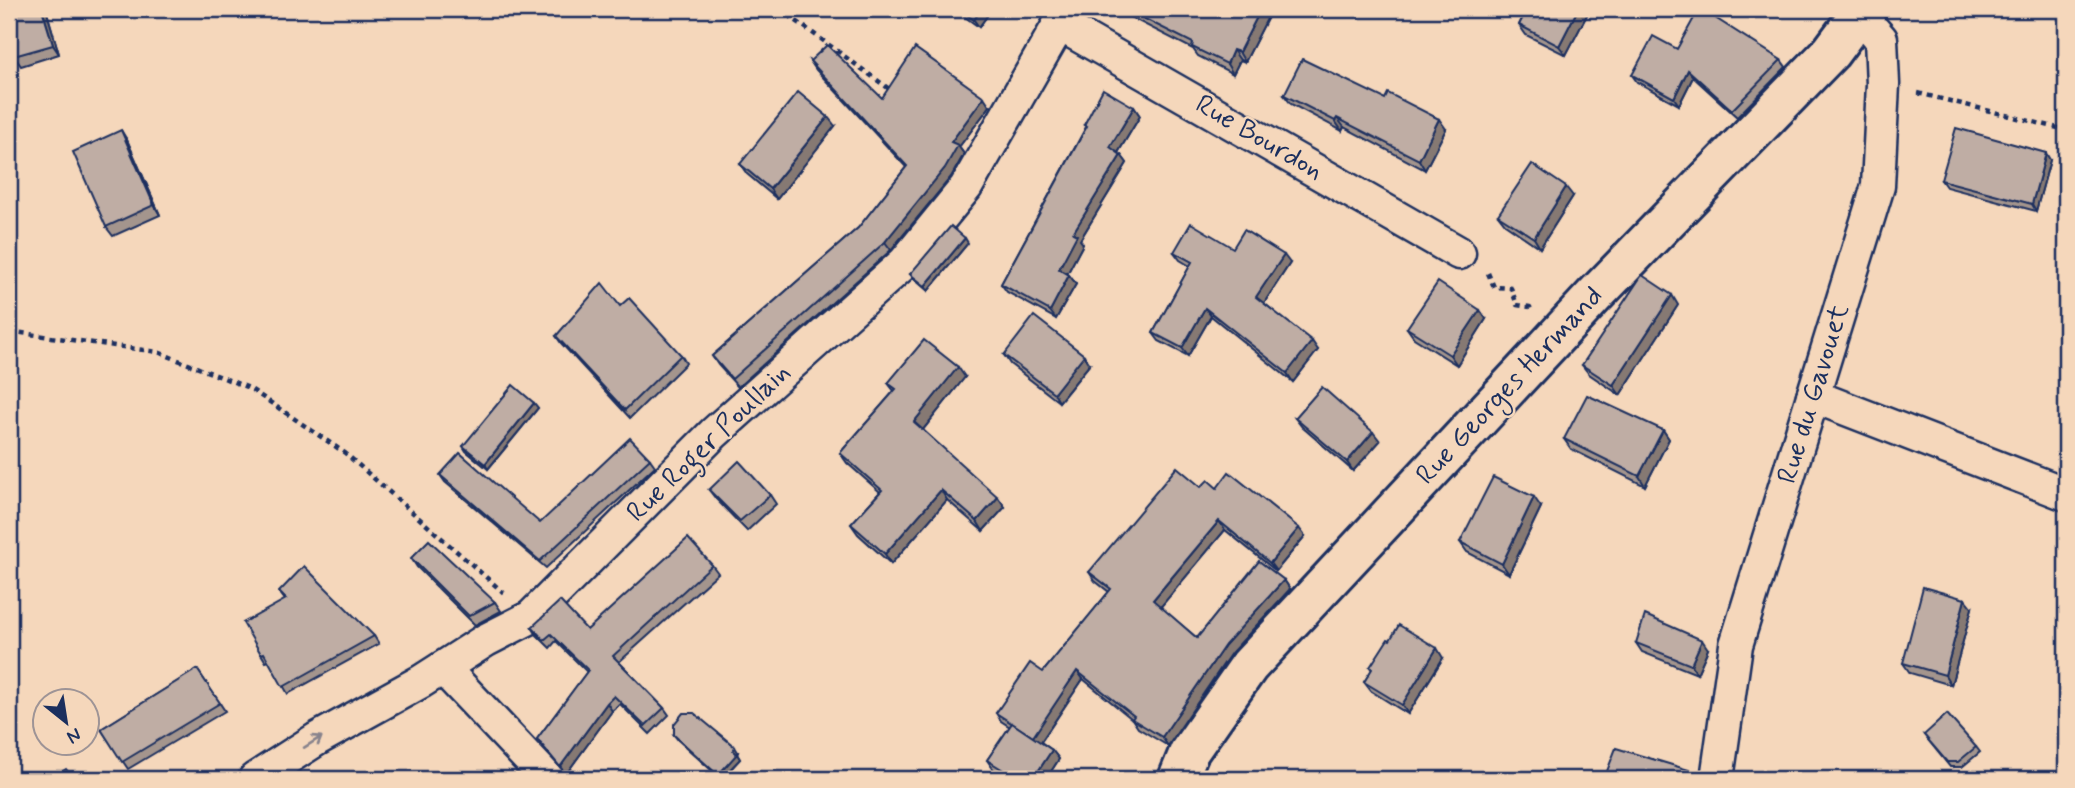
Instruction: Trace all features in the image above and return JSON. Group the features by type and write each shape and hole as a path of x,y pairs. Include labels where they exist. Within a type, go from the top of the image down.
{"street":[{"name":"Rue du Gavouet","path":"1717,779 1736,645 1878,186 1883,84 1881,39 1861,11"},
{"name":"Rue Georges Hermand","path":"1178,779 1189,752 1249,666 1594,296 1831,51 1861,11"},
{"name":"Rue Bourdon","path":"1063,16 1459,253"},
{"name":"Rue Roger Poullain","path":"256,779 317,739 443,668 486,640 531,617 713,433 904,263 966,187 1063,16"},
{"path":"1813,396 2066,494"},
{"path":"443,668 548,779"}],"path":[{"path":"780,9 895,93"},
{"path":"1883,84 2066,130"},
{"path":"1459,253 1469,271 1489,273 1493,288 1511,288 1517,305 1530,307 1534,321"},
{"path":"9,319 15,332 9,359"},
{"path":"15,332 158,352 249,388 345,453 531,617"}],"building":[{"path":"9,9 42,9 53,45 14,56 9,37"},
{"path":"959,9 981,9 974,20"},
{"path":"1125,9 1261,9 1239,52 1233,50 1227,64 1192,47 1193,43"},
{"path":"1527,9 1578,9 1559,46 1519,25"},
{"path":"1699,9 1781,60 1732,110 1688,70 1674,98 1632,75 1653,36 1677,49"},
{"path":"827,45 882,98 915,48 984,97 951,142 958,145 945,168 885,242 732,379 712,356 858,228 907,166 810,61"},
{"path":"1302,59 1385,99 1388,93 1439,119 1419,160 1337,118 1335,121 1284,95"},
{"path":"1103,89 1134,107 1110,147 1121,155 1073,233 1077,235 1059,269 1069,275 1050,311 1001,284 1087,126 1084,125"},
{"path":"798,92 828,117 770,189 740,164"},
{"path":"1956,128 2046,153 2032,204 1941,180"},
{"path":"121,130 154,205 106,227 73,152"},
{"path":"1532,164 1566,187 1534,238 1498,215"},
{"path":"1191,223 1233,248 1244,230 1284,255 1256,297 1312,341 1287,373 1205,308 1182,348 1153,333 1192,262 1174,252"},
{"path":"951,226 965,238 925,286 910,274"},
{"path":"1642,275 1672,295 1613,385 1582,365"},
{"path":"1438,282 1480,310 1450,355 1407,328"},
{"path":"602,283 620,306 629,298 681,355 625,410 556,336"},
{"path":"1034,316 1084,355 1054,393 1004,355"},
{"path":"924,340 958,367 914,422 998,497 977,521 941,490 885,554 851,524 882,490 840,453 896,389 888,383"},
{"path":"513,385 534,403 485,464 463,446"},
{"path":"1322,387 1373,432 1347,462 1295,418"},
{"path":"1587,395 1663,430 1639,476 1564,439"},
{"path":"630,438 650,459 540,561 440,475 460,453 540,523"},
{"path":"739,461 770,495 740,521 709,490"},
{"path":"1177,467 1201,487 1208,480 1217,488 1229,472 1299,528 1270,563 1219,521 1153,600 1197,638 1259,561 1284,580 1225,645 1162,737 1132,719 1134,716 1077,671 1033,737 996,713 1030,663 1043,672 1111,589 1089,572"},
{"path":"1493,477 1534,497 1502,564 1460,542"},
{"path":"688,538 712,565 613,656 664,708 645,726 614,696 560,767 537,739 588,670 551,634 544,640 532,627 560,601 587,630"},
{"path":"429,540 495,602 469,616 411,558"},
{"path":"304,566 374,636 283,687 243,623 286,599 279,592"},
{"path":"1923,587 1965,599 1945,675 1903,663"},
{"path":"1645,615 1702,640 1691,665 1636,643"},
{"path":"1399,625 1437,648 1402,705 1364,682 1372,669 1370,667"},
{"path":"197,669 220,703 122,762 102,728"},
{"path":"683,713 694,713 735,747 733,750 737,754 718,775 674,735 674,724"},
{"path":"1947,714 1976,747 1958,762 1947,762 1924,735"},
{"path":"1012,723 1052,750 1033,779 1018,779 987,760"},
{"path":"1616,748 1692,771 1691,779 1604,779"},
{"path":"66,769 74,779 51,779"},
{"path":"517,772 524,779 511,779"}]}
